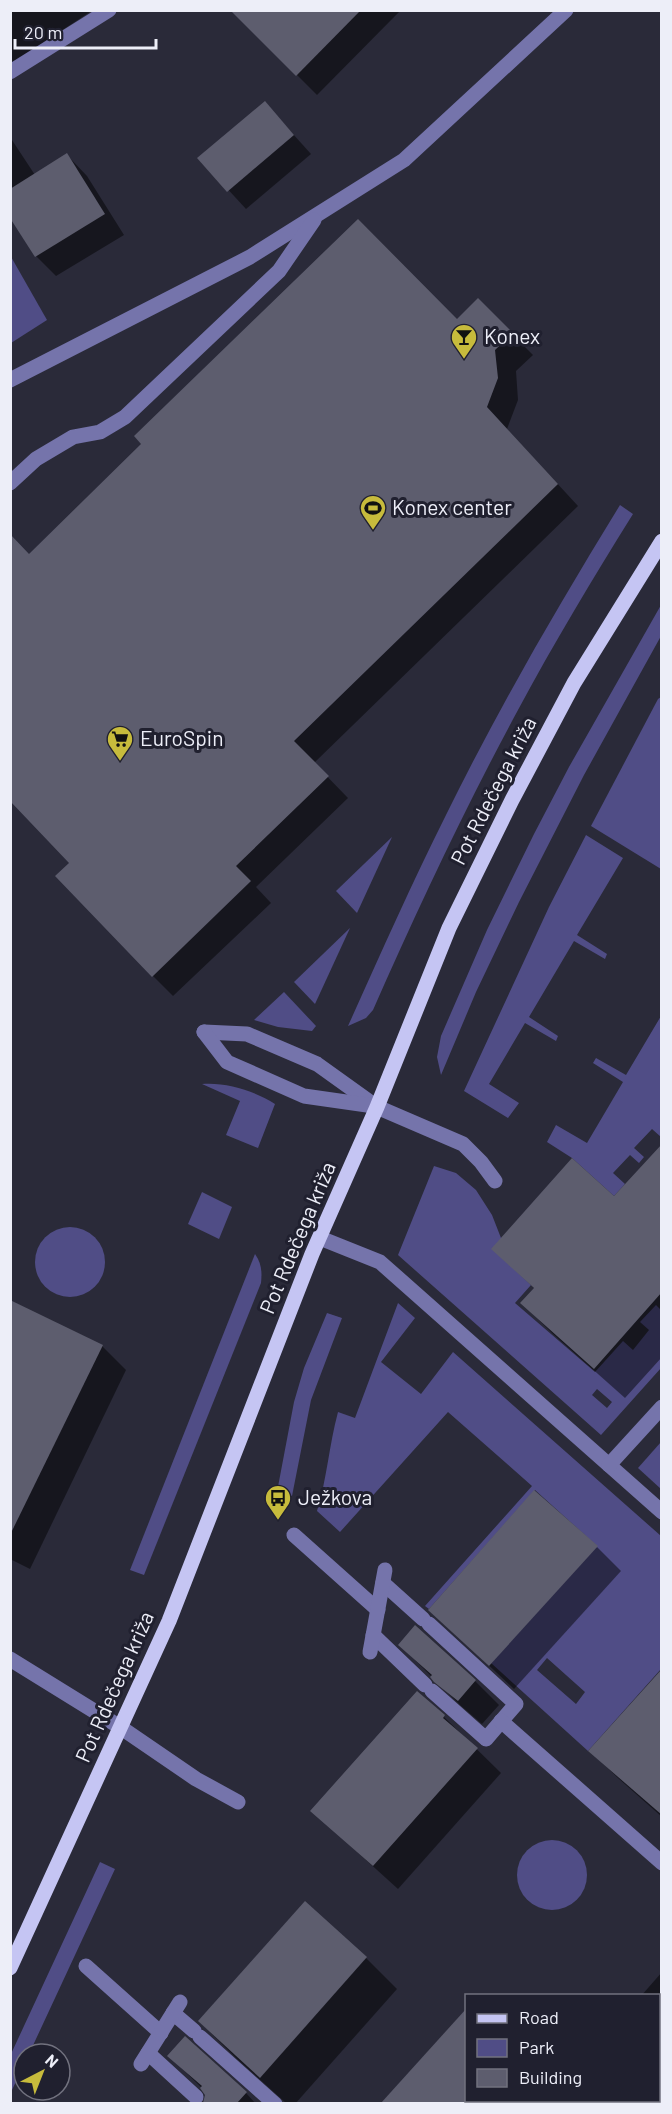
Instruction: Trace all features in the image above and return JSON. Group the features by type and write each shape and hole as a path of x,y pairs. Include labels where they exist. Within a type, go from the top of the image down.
{"main road":[{"name":"Pot Rdečega križa","path":"10,1968 169,1621 320,1238 377,1107 449,927 512,800 574,683 662,541"}],"street":[{"path":"10,72 109,10"},
{"path":"10,380 250,257 405,160 566,10"},
{"path":"10,483 36,459 73,437 100,432 125,417 279,271 317,215"},
{"path":"377,1107 304,1096 227,1062 204,1032 247,1034 317,1064 377,1107 462,1144 481,1162 495,1181"},
{"path":"320,1238 380,1262 662,1512"},
{"path":"609,1466 662,1407"},
{"path":"294,1535 378,1610"},
{"path":"370,1652 372,1635 384,1576 426,1622 516,1704 486,1739 372,1635"},
{"path":"10,1659 120,1727 196,1779 238,1802"},
{"path":"501,1721 662,1863"},
{"path":"86,1966 160,2033"},
{"path":"201,2101 144,2058 177,2007 197,2034 275,2103"}],"green space":[{"path":"10,255 47,320 11,343 10,343"},
{"path":"620,505 633,514 560,635 498,747 442,858 373,1010 366,1018 348,1026 433,841 486,736 529,658"},
{"path":"661,605 661,636 584,775 519,902 476,992 441,1075 437,1057 441,1036 487,930 569,767"},
{"path":"661,697 661,869 591,826"},
{"path":"586,835 623,858 577,935 607,954 605,959 574,941 529,1017 558,1036 556,1041 525,1023 489,1084 519,1103 508,1118 464,1091 549,907"},
{"path":"392,837 357,913 336,891"},
{"path":"350,928 315,1004 294,982"},
{"path":"284,992 316,1026 312,1031 278,1027 254,1020"},
{"path":"661,1016 661,1137 652,1129 634,1148 644,1157 639,1163 630,1155 613,1173 625,1184 614,1196 572,1158 547,1142 556,1125 587,1143 623,1082 593,1063 596,1058 626,1075"},
{"path":"202,1084 221,1084 240,1088 275,1104 258,1148 226,1135 240,1101"},
{"path":"434,1166 456,1173 476,1190 492,1215 501,1238 531,1285 515,1303 595,1372 623,1341 633,1350 649,1330 640,1322 656,1305 661,1310 661,1368 601,1435 398,1255","holes":["597,1389 612,1402 607,1408 592,1395"]},
{"path":"202,1192 232,1207 219,1239 188,1224"},
{"path":"77,1227 90,1233 99,1242 103,1248 105,1262 103,1276 95,1287 84,1295 63,1297 45,1287 37,1276 35,1255 45,1237 56,1229"},
{"path":"255,1254 261,1268 261,1283 144,1575 130,1570"},
{"path":"398,1303 415,1318 381,1362 421,1394 453,1352 661,1536 661,1669 588,1751 491,1663 597,1546 535,1490 429,1609 425,1606 532,1486 448,1412 340,1532 317,1511 338,1412 355,1418","holes":["547,1658 585,1692 576,1704 537,1670"]},
{"path":"327,1313 342,1318 311,1400 292,1496 277,1492 294,1402 304,1368"},
{"path":"661,1442 661,1489 638,1468"},
{"path":"552,1840 565,1843 577,1850 584,1862 587,1875 584,1888 577,1900 565,1907 552,1910 539,1907 527,1900 520,1888 517,1875 520,1862 527,1850 539,1843"},
{"path":"100,1862 115,1869 35,2042 17,2042"},
{"path":"12,2052 11,2092 11,2054"}],"building":[{"path":"230,10 361,10 296,76"},
{"path":"265,101 294,135 227,192 197,158"},
{"path":"67,153 105,214 35,257 10,218 10,189"},
{"path":"358,219 457,319 478,298 513,333 495,350 498,378 487,407 558,484 294,741 329,776 236,866 251,881 152,977 55,876 69,863 10,801 10,534 29,554 141,444 134,436"},
{"path":"662,1144 662,1292 594,1369 520,1303 534,1288 491,1249 572,1158 614,1196"},
{"path":"10,1300 103,1345 10,1535"},
{"path":"534,1490 598,1546 489,1666 428,1610"},
{"path":"415,1625 476,1680 458,1701 434,1682 430,1677 432,1675 398,1645"},
{"path":"662,1669 662,1815 588,1751"},
{"path":"417,1691 445,1715 443,1718 478,1748 373,1866 310,1811"},
{"path":"305,1901 367,1957 260,2078 198,2021"},
{"path":"465,2010 466,2103 381,2103"},
{"path":"185,2036 247,2092 237,2103 203,2103 205,2095 200,2088 202,2086 167,2056"}],"place":[{"name":"Konex","path":"464,360"},
{"name":"Konex center","path":"373,531"},
{"name":"EuroSpin","path":"120,762"},
{"name":"Ježkova","path":"278,1521"}]}
